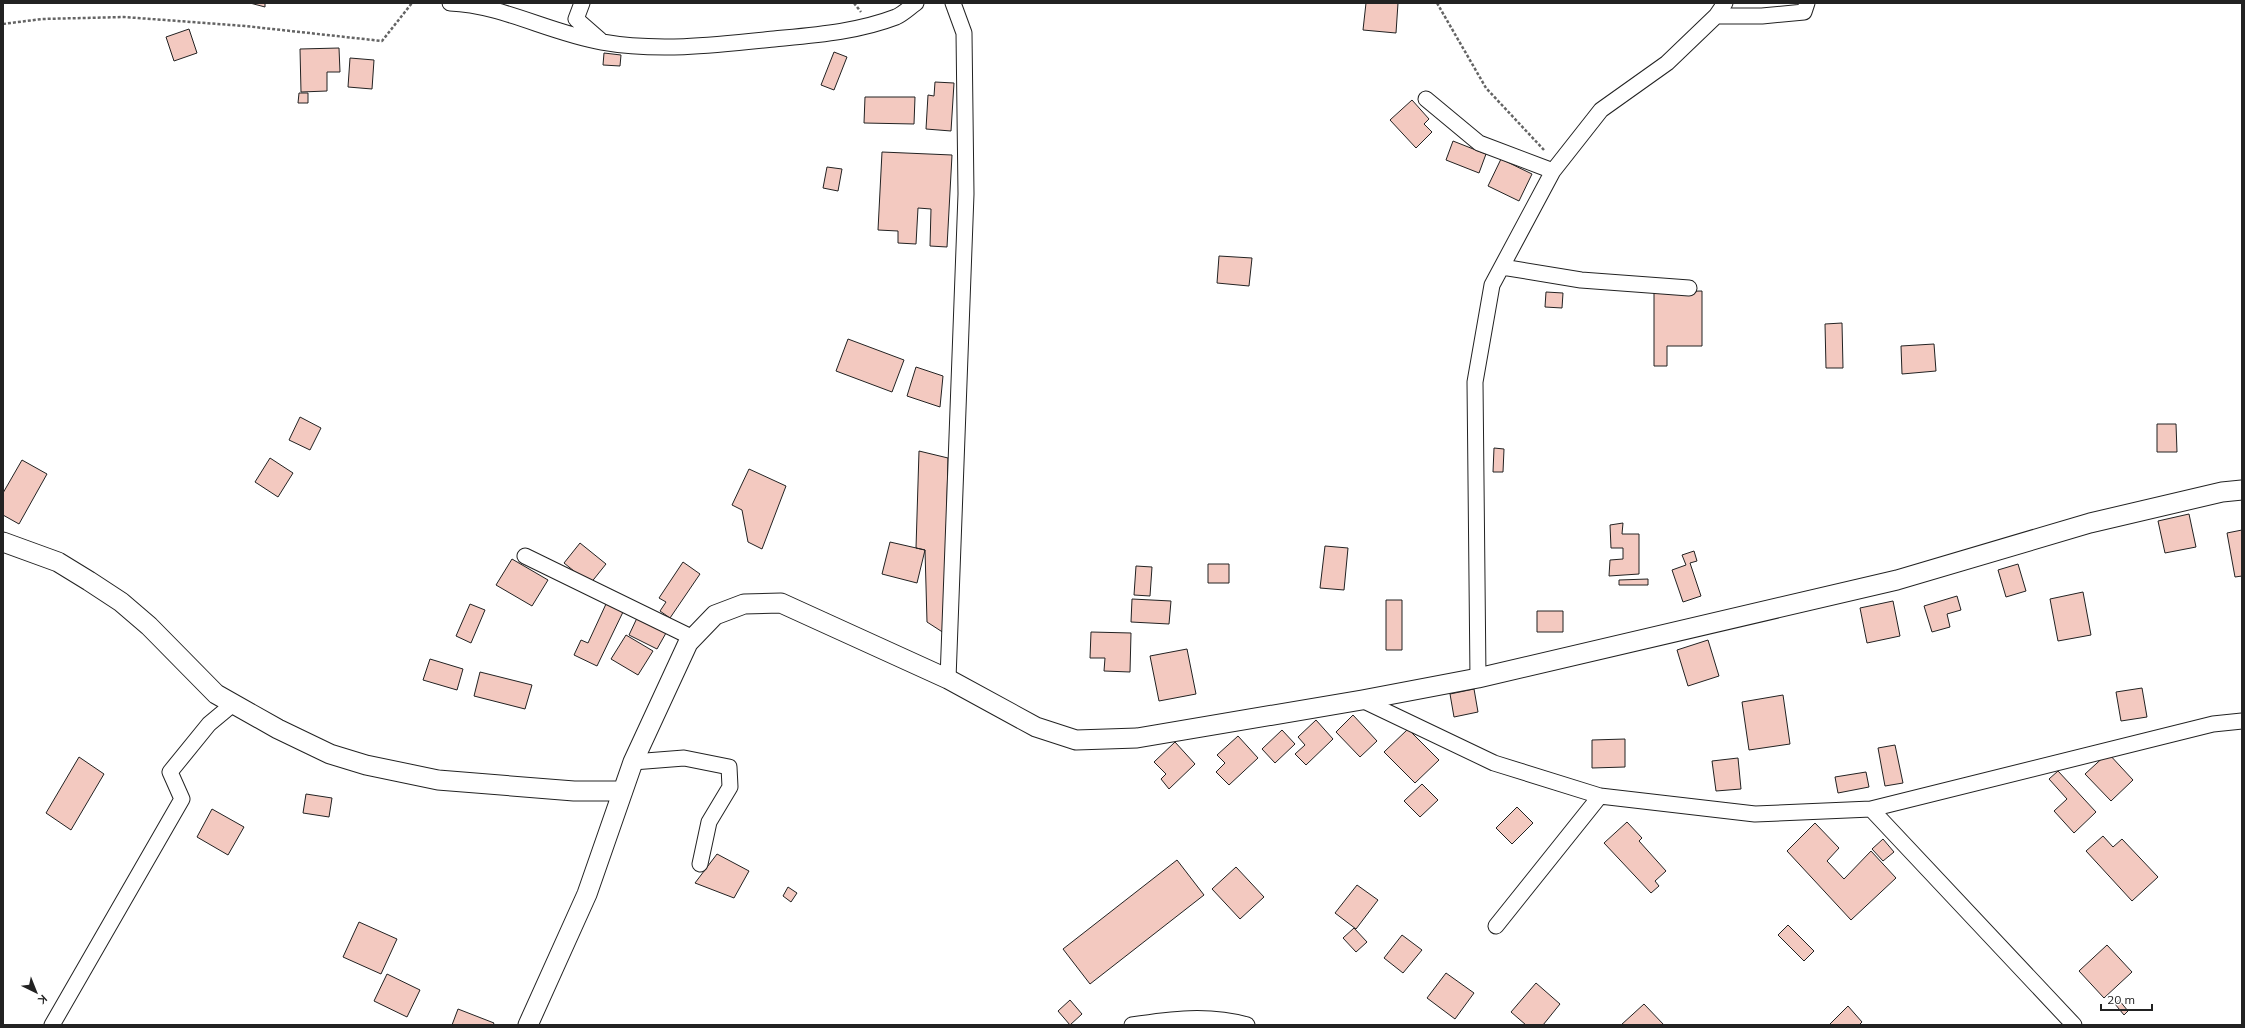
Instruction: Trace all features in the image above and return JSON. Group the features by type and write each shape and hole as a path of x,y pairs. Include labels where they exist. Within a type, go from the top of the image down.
{"street":[{"path":"450,3 463,4 511,15 562,33 603,42 648,48 735,44 835,33 897,16 916,3"},
{"path":"582,3 576,19 603,42"},
{"path":"948,678 966,194 964,33 953,3"},
{"path":"1478,678 1475,382 1492,285 1556,167 1600,110 1667,63 1716,16 1725,3"},
{"path":"1716,16 1762,16 1804,12 1806,3"},
{"path":"1426,99 1479,143 1556,167"},
{"path":"1502,267 1581,280 1689,288"},
{"path":"528,1025 587,894 633,762 688,643 715,615 744,604 781,603 948,678 1036,727 1076,740 1137,738 1362,700 1478,678 1897,580 2090,523 2222,492 2242,490"},
{"path":"3,542 58,562 120,602 148,626 216,694 278,729 330,754 366,765 438,780 574,791 623,790"},
{"path":"525,556 693,638"},
{"path":"1362,700 1494,763 1600,796 1755,814 1871,809 2213,724 2242,722"},
{"path":"52,1025 182,799 170,772 209,724 233,704"},
{"path":"633,762 684,758 730,767 730,786 709,822 700,864"},
{"path":"1496,926 1600,796"},
{"path":"1871,809 2074,1025"},
{"path":"1132,1025 1173,1018 1228,1019 1247,1025"}],"path":[{"path":"3,24 42,19 124,17 246,26 382,41 412,3"},
{"path":"1437,3 1486,88 1556,167"}],"building":[{"path":"250,3 265,3 265,7"},
{"path":"1366,3 1398,3 1396,33 1363,30"},
{"path":"189,29 197,53 174,61 166,37"},
{"path":"339,48 340,72 327,72 327,91 301,92 300,49"},
{"path":"834,52 847,57 834,90 821,85"},
{"path":"604,53 621,55 620,66 603,65"},
{"path":"350,58 374,60 372,89 348,87"},
{"path":"935,82 954,83 951,131 926,129 928,95 934,96"},
{"path":"299,93 308,93 308,103 298,103"},
{"path":"865,97 915,97 914,124 864,123"},
{"path":"1412,100 1429,119 1424,124 1432,132 1416,148 1390,120"},
{"path":"1453,141 1486,154 1479,173 1446,160"},
{"path":"882,152 952,155 947,247 930,246 931,209 918,208 916,244 898,243 898,231 878,230"},
{"path":"1501,159 1532,174 1519,201 1488,186"},
{"path":"827,167 842,169 838,191 823,188"},
{"path":"1219,256 1252,258 1249,286 1217,283"},
{"path":"1702,291 1702,346 1667,346 1667,366 1654,366 1654,292"},
{"path":"1546,292 1563,293 1562,308 1545,307"},
{"path":"1842,323 1843,368 1826,368 1825,324"},
{"path":"848,339 904,360 892,392 836,371"},
{"path":"1934,344 1936,371 1902,374 1901,346"},
{"path":"916,367 943,376 940,407 907,396"},
{"path":"300,417 321,428 310,450 289,440"},
{"path":"2157,424 2176,424 2177,452 2157,452"},
{"path":"1494,448 1504,449 1503,472 1493,472"},
{"path":"919,451 948,458 944,633 927,622 925,550 916,548"},
{"path":"270,458 293,473 278,497 255,482"},
{"path":"22,460 47,474 19,524 3,515 3,493"},
{"path":"749,469 786,486 762,549 748,542 742,510 732,505"},
{"path":"2189,514 2196,547 2165,553 2158,521"},
{"path":"1623,523 1622,534 1639,534 1639,574 1609,576 1610,560 1623,559 1623,548 1611,548 1610,525"},
{"path":"2242,530 2242,576 2235,577 2227,533"},
{"path":"890,542 925,550 917,583 882,574"},
{"path":"580,543 606,564 590,584 564,563"},
{"path":"1325,546 1348,548 1344,590 1320,588"},
{"path":"1694,551 1697,561 1690,563 1701,596 1683,602 1672,570 1686,565 1682,555"},
{"path":"512,559 548,580 532,606 496,585"},
{"path":"683,562 700,574 670,618 660,611 666,602 659,598"},
{"path":"1208,564 1229,564 1229,583 1208,583"},
{"path":"2018,564 2026,591 2006,597 1998,570"},
{"path":"1136,566 1152,567 1150,596 1134,595"},
{"path":"1648,579 1648,585 1619,585 1619,580"},
{"path":"2083,592 2091,635 2058,641 2050,599"},
{"path":"1957,596 1961,610 1947,614 1950,627 1932,632 1924,606"},
{"path":"1132,599 1171,601 1169,624 1131,622"},
{"path":"1386,600 1402,600 1402,650 1386,650"},
{"path":"1893,601 1900,636 1867,643 1860,608"},
{"path":"470,604 485,610 471,643 456,636"},
{"path":"606,604 623,612 597,666 574,655 581,640 588,643"},
{"path":"1537,611 1563,611 1563,632 1537,632"},
{"path":"637,618 666,633 657,649 629,635"},
{"path":"1091,632 1131,633 1130,672 1104,671 1105,658 1090,658"},
{"path":"626,635 653,651 638,675 611,659"},
{"path":"1708,640 1719,676 1688,686 1677,650"},
{"path":"1187,649 1196,694 1159,701 1150,656"},
{"path":"430,659 463,669 457,690 423,680"},
{"path":"480,672 532,685 525,709 474,696"},
{"path":"2142,688 2147,717 2121,721 2116,692"},
{"path":"1474,689 1478,712 1454,717 1450,694"},
{"path":"1783,695 1790,744 1749,750 1742,702"},
{"path":"1353,715 1377,741 1360,757 1336,732"},
{"path":"1316,720 1333,739 1306,765 1295,754 1305,745 1298,737"},
{"path":"1408,729 1439,760 1415,783 1384,752"},
{"path":"1282,730 1295,744 1275,763 1262,749"},
{"path":"1238,736 1258,758 1229,785 1216,772 1225,763 1217,755"},
{"path":"1625,739 1625,767 1592,768 1592,740"},
{"path":"1175,742 1195,764 1169,789 1161,779 1166,774 1154,762"},
{"path":"1895,745 1903,783 1885,786 1878,748"},
{"path":"2108,753 2133,780 2111,801 2085,774"},
{"path":"79,757 104,774 71,830 46,813"},
{"path":"1738,758 1741,789 1716,791 1712,761"},
{"path":"2058,771 2096,812 2074,833 2054,811 2067,799 2049,779"},
{"path":"1866,772 1869,787 1838,793 1835,777"},
{"path":"1422,784 1438,800 1420,817 1404,801"},
{"path":"306,794 332,798 329,817 303,813"},
{"path":"1517,807 1533,823 1512,844 1496,828"},
{"path":"212,809 244,827 228,855 197,837"},
{"path":"1627,822 1642,838 1639,841 1666,871 1655,881 1659,886 1651,893 1604,843"},
{"path":"1815,823 1839,848 1827,861 1844,879 1871,851 1896,878 1851,920 1787,851"},
{"path":"2103,836 2113,847 2122,839 2158,877 2132,901 2086,851"},
{"path":"1883,839 1894,852 1883,861 1872,849"},
{"path":"717,854 749,871 734,898 695,883"},
{"path":"1177,860 1204,895 1090,984 1063,949"},
{"path":"1236,867 1264,897 1240,919 1212,889"},
{"path":"1357,885 1378,900 1356,929 1335,913"},
{"path":"788,887 797,893 791,902 783,896"},
{"path":"359,922 397,939 381,974 343,957"},
{"path":"1788,925 1814,951 1804,961 1778,935"},
{"path":"1354,928 1367,942 1356,952 1343,938"},
{"path":"1402,935 1422,950 1403,973 1384,958"},
{"path":"2107,945 2132,972 2104,998 2079,971"},
{"path":"1446,973 1474,993 1455,1019 1427,998"},
{"path":"387,974 420,990 407,1017 374,1001"},
{"path":"1536,983 1560,1004 1543,1025 1526,1025 1511,1012"},
{"path":"1070,1000 1082,1014 1070,1025 1058,1011"},
{"path":"2119,1000 2128,1011 2124,1015 2115,1004"},
{"path":"1644,1004 1664,1025 1621,1025"},
{"path":"1848,1006 1862,1022 1859,1025 1829,1025"},
{"path":"458,1009 494,1023 493,1025 452,1025"}]}
